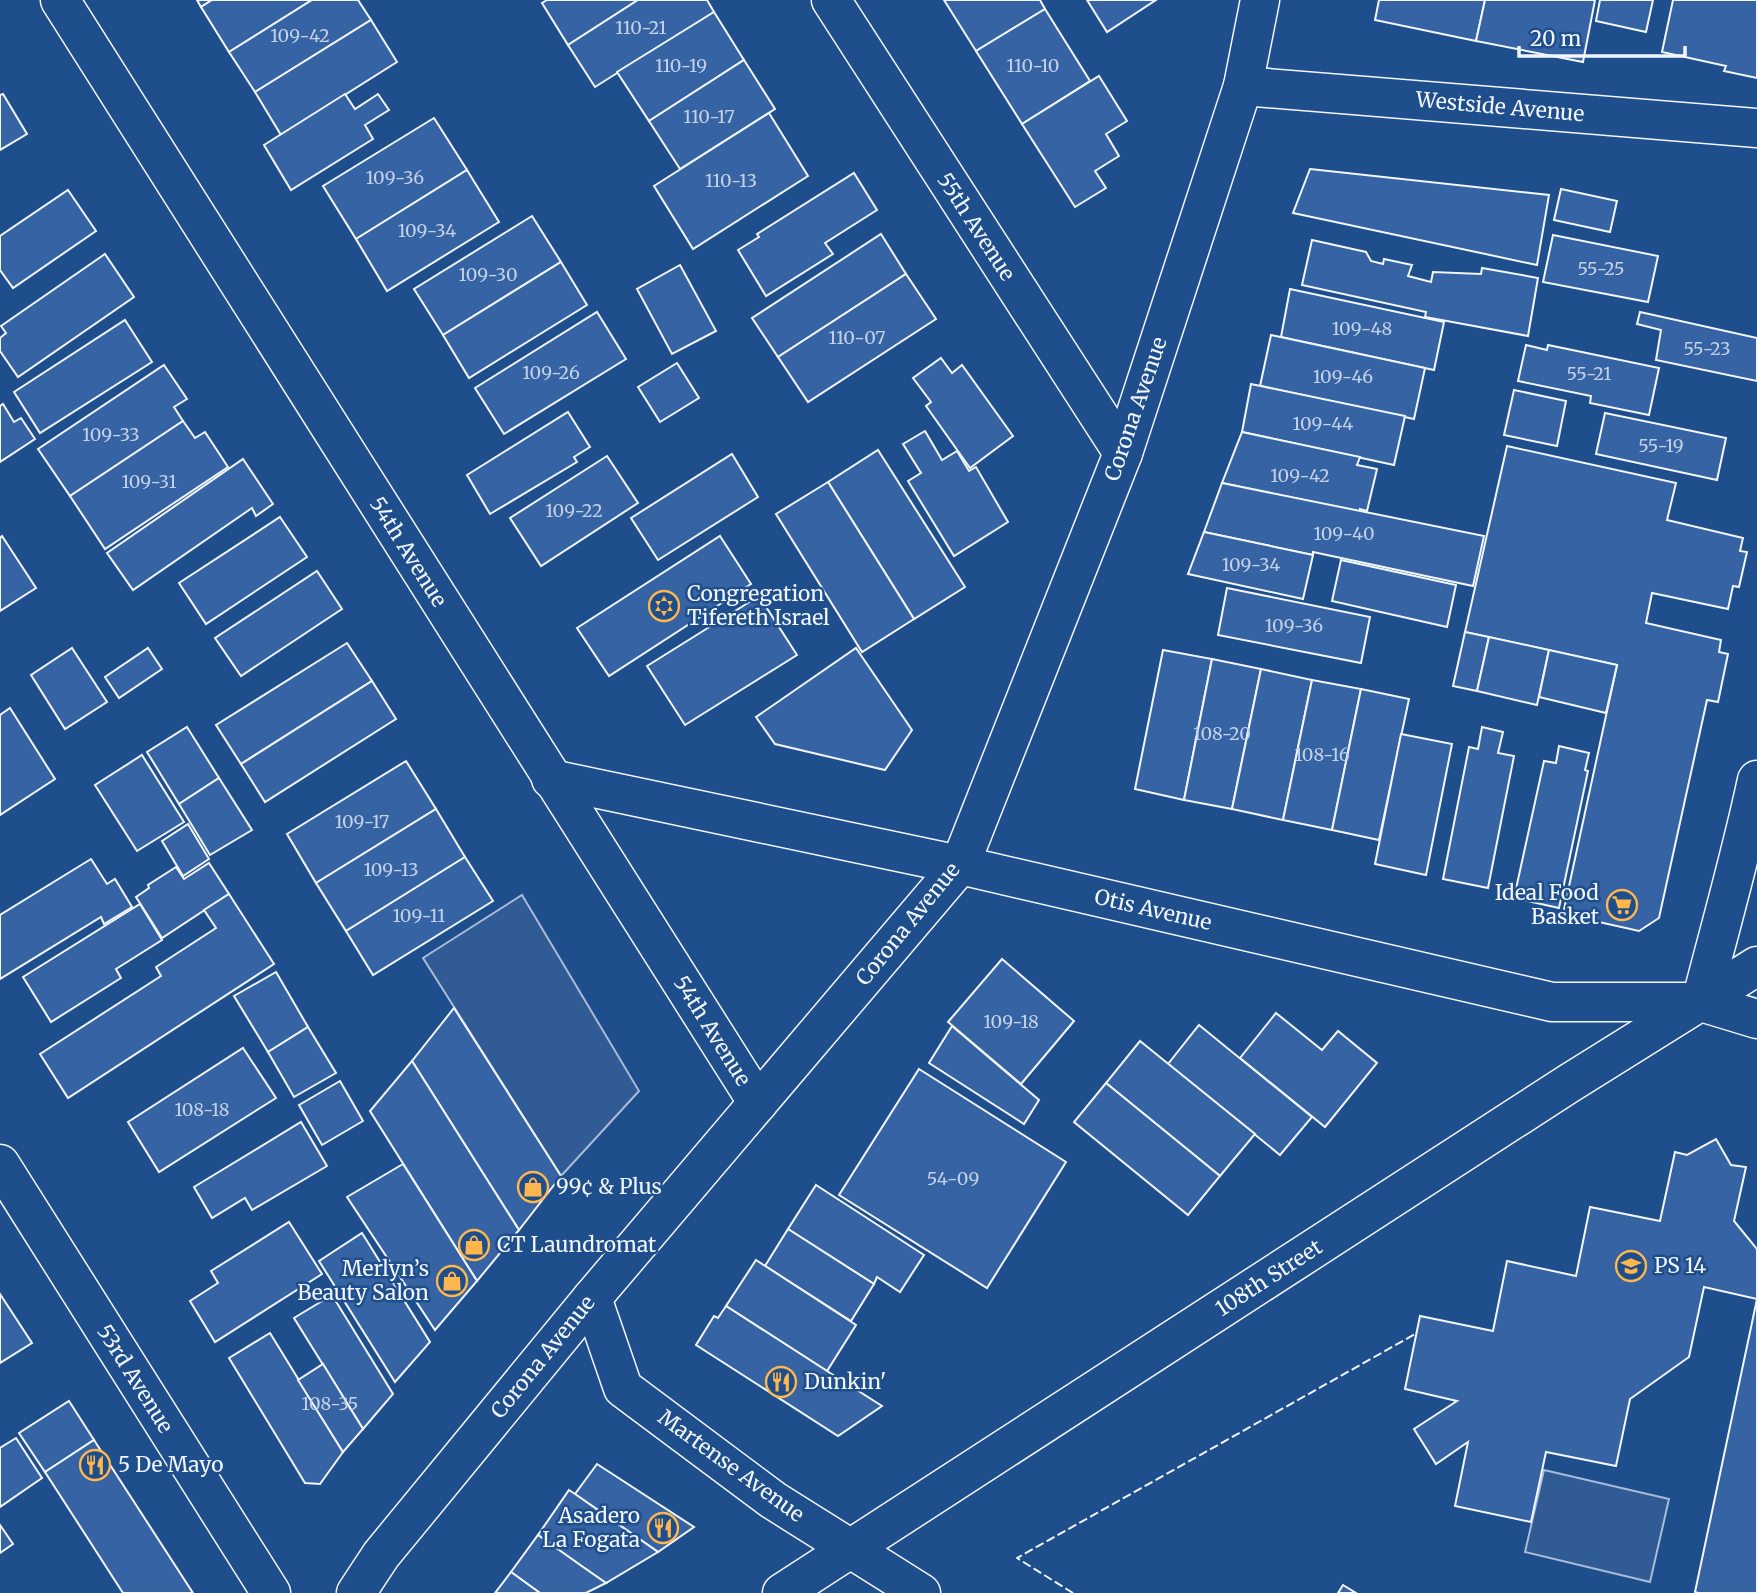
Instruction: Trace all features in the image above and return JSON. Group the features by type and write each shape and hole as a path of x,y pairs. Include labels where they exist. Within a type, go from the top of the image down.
{"street":[{"name":"54th Avenue","path":"60,0 758,1104"},
{"name":"55th Avenue","path":"831,0 1123,453"},
{"name":"Corona Avenue","path":"356,1593 381,1555 592,1298 960,865 1123,453 1243,86 1260,0"},
{"name":"Westside Avenue","path":"1243,86 1757,128"},
{"name":"Otis Avenue","path":"551,779 960,865 1552,1002 1701,1003 1757,1019"},
{"path":"1701,1003 1729,893 1742,855 1757,780"},
{"name":"108th Street","path":"782,1593 1568,1084 1757,966"},
{"name":"53rd Avenue","path":"0,1164 271,1593"},
{"name":"Martense Avenue","path":"592,1298 623,1388 773,1500 921,1593"}],"shaded area":[{"path":"522,895 639,1091 561,1176 423,958"},
{"path":"1544,1470 1669,1499 1650,1582 1525,1552"}],"building":[{"path":"197,0 212,0 201,7"},
{"path":"212,0 312,0 229,52 201,7"},
{"path":"312,0 358,0 371,20 255,92 229,52"},
{"path":"547,0 638,0 568,45 542,3"},
{"path":"638,0 707,0 714,12 595,87 568,45"},
{"path":"944,0 1040,0 1045,9 976,51"},
{"path":"1087,0 1156,0 1107,32"},
{"path":"1379,0 1485,0 1476,41 1375,20"},
{"path":"1485,0 1595,0 1583,62 1476,41"},
{"path":"1600,0 1653,0 1646,32 1596,21"},
{"path":"1673,0 1757,0 1757,78 1724,71 1726,66 1662,52"},
{"path":"1045,9 1090,81 1022,124 976,51"},
{"path":"714,12 744,60 649,121 617,72"},
{"path":"371,20 397,62 281,135 255,92"},
{"path":"744,60 775,109 680,169 649,121"},
{"path":"1099,76 1127,121 1106,134 1119,156 1095,171 1106,188 1075,207 1022,124"},
{"path":"3,94 27,134 0,150 0,95"},
{"path":"345,94 355,109 378,94 389,110 365,125 373,139 291,190 264,145"},
{"path":"769,113 808,176 693,249 654,186"},
{"path":"434,118 467,170 356,239 323,186"},
{"path":"1310,169 1549,195 1537,265 1293,213"},
{"path":"467,170 499,222 387,291 356,239"},
{"path":"854,173 877,210 825,243 833,254 766,296 738,250 759,237 757,234"},
{"path":"1561,189 1617,201 1610,232 1554,220"},
{"path":"68,190 96,231 13,288 0,270 0,236"},
{"path":"532,216 561,262 443,335 414,289"},
{"path":"881,234 906,274 778,357 752,318"},
{"path":"1553,235 1658,256 1648,302 1543,282"},
{"path":"1312,240 1366,252 1371,261 1383,264 1384,259 1412,265 1408,276 1431,282 1433,272 1481,274 1482,268 1538,278 1528,336 1425,317 1426,312 1302,285"},
{"path":"105,254 134,297 18,377 0,351 0,338 6,333 1,326"},
{"path":"561,262 587,305 469,378 443,335"},
{"path":"680,265 716,331 672,354 637,289"},
{"path":"906,274 936,319 808,402 778,357"},
{"path":"1290,289 1444,322 1434,370 1281,337"},
{"path":"597,312 626,359 504,434 475,388"},
{"path":"1640,312 1757,338 1757,381 1656,360 1661,330 1637,324"},
{"path":"125,320 152,362 40,433 14,392"},
{"path":"1271,335 1425,368 1414,419 1260,386"},
{"path":"1526,345 1547,350 1548,345 1659,368 1649,415 1590,403 1591,396 1518,381"},
{"path":"941,358 952,373 962,365 1013,436 970,468 926,406 931,402 913,378"},
{"path":"677,363 699,398 660,422 638,387"},
{"path":"164,365 187,399 174,407 183,421 70,496 38,449"},
{"path":"1251,384 1405,416 1394,465 1242,432"},
{"path":"1514,390 1566,401 1557,446 1504,435"},
{"path":"3,404 14,422 21,418 35,439 0,462 0,406"},
{"path":"568,412 590,447 574,457 577,462 490,514 467,475"},
{"path":"1605,413 1726,438 1717,480 1596,454"},
{"path":"183,421 195,438 205,432 228,467 105,549 70,496"},
{"path":"925,431 942,460 957,451 969,471 976,467 1008,522 954,556 908,481 921,473 903,444"},
{"path":"1242,432 1360,457 1357,465 1377,469 1367,511 1360,509 1360,512 1222,483"},
{"path":"1507,446 1676,483 1667,520 1743,538 1740,551 1747,552 1739,587 1733,586 1728,609 1652,593 1646,623 1721,640 1719,652 1728,654 1718,702 1707,700 1659,918 1639,931 1563,914 1617,665 1465,632"},
{"path":"878,450 965,587 914,619 828,482"},
{"path":"732,454 758,497 658,560 631,518"},
{"path":"607,456 638,503 541,566 510,518"},
{"path":"243,459 273,504 256,516 252,508 133,590 107,553"},
{"path":"828,482 914,619 862,652 776,514"},
{"path":"1222,483 1484,536 1473,586 1204,532"},
{"path":"280,517 307,557 206,624 179,583"},
{"path":"1204,532 1313,555 1303,599 1188,574"},
{"path":"2,536 36,588 0,611 0,538"},
{"name":"Congregation Tifereth Israel","path":"720,536 751,584 609,676 577,628"},
{"path":"1341,560 1456,585 1447,627 1332,601"},
{"path":"317,571 342,609 241,676 215,638"},
{"path":"1227,588 1370,617 1361,663 1218,635"},
{"path":"759,596 797,655 685,725 647,666"},
{"path":"1465,632 1489,637 1477,691 1453,686"},
{"path":"1489,637 1549,650 1537,705 1477,691"},
{"path":"347,643 372,681 241,764 216,725"},
{"path":"72,648 107,702 65,729 31,675"},
{"path":"148,648 162,669 119,698 105,677"},
{"path":"856,648 912,730 885,770 775,744 756,717"},
{"path":"1163,650 1212,659 1184,800 1135,789"},
{"path":"1549,650 1617,665 1606,713 1539,697"},
{"path":"1212,659 1261,669 1232,809 1184,800"},
{"path":"1261,669 1312,680 1283,820 1232,809"},
{"path":"1312,680 1361,689 1332,830 1283,820"},
{"path":"372,681 396,719 265,802 241,764"},
{"path":"1361,689 1409,699 1379,840 1332,830"},
{"path":"10,708 55,779 0,815 0,715"},
{"path":"187,727 219,778 179,804 147,752"},
{"path":"1482,727 1503,732 1498,753 1514,756 1488,888 1443,879 1469,747 1478,749"},
{"path":"1401,734 1452,744 1426,875 1375,864"},
{"path":"1559,746 1589,753 1585,770 1588,771 1559,908 1514,898 1544,761 1556,763"},
{"path":"142,755 184,822 137,851 95,785"},
{"path":"406,761 436,809 316,883 287,834"},
{"path":"219,778 252,830 210,855 179,804"},
{"path":"436,809 465,857 346,931 316,883"},
{"path":"188,824 209,859 183,876 162,841"},
{"path":"465,857 493,901 373,975 346,931"},
{"path":"91,859 107,884 115,879 132,907 104,924 101,917 0,979 0,915"},
{"path":"209,863 229,894 162,938 136,897 149,888 148,885 176,867 184,879"},
{"path":"229,894 274,964 68,1098 40,1054 161,976 156,967 216,928 204,910"},
{"path":"140,904 162,940 116,969 121,978 51,1022 23,977"},
{"path":"1002,959 1074,1021 1021,1084 948,1022"},
{"path":"276,972 308,1027 268,1052 234,996"},
{"path":"454,1008 561,1176 519,1230 412,1061"},
{"path":"1276,1013 1322,1050 1338,1031 1377,1063 1325,1127 1240,1058"},
{"path":"1199,1025 1312,1117 1280,1155 1168,1064"},
{"path":"952,1026 1039,1100 1024,1124 929,1063"},
{"path":"308,1027 336,1073 294,1097 268,1052"},
{"path":"1140,1041 1255,1134 1220,1176 1106,1083"},
{"path":"243,1048 276,1098 159,1172 128,1122"},
{"path":"412,1061 519,1230 477,1281 370,1111"},
{"path":"919,1069 1066,1162 987,1288 839,1195"},
{"path":"340,1081 363,1121 322,1145 299,1105"},
{"path":"1106,1083 1220,1176 1188,1215 1074,1122"},
{"path":"301,1122 327,1166 252,1210 245,1198 212,1218 194,1187"},
{"path":"1716,1139 1731,1165 1746,1167 1734,1221 1757,1249 1757,1299 1704,1287 1689,1357 1630,1399 1616,1466 1546,1452 1531,1522 1455,1506 1468,1442 1436,1464 1414,1429 1457,1401 1405,1389 1420,1316 1493,1331 1507,1261 1576,1276 1590,1207 1660,1221 1675,1152 1687,1155"},
{"path":"403,1164 477,1281 435,1330 347,1197"},
{"path":"816,1185 924,1255 900,1292 877,1277 874,1284 788,1229"},
{"path":"289,1222 322,1274 215,1342 190,1301 218,1283 211,1271"},
{"path":"788,1229 874,1284 851,1321 765,1266"},
{"path":"362,1233 430,1342 395,1382 319,1261"},
{"path":"756,1260 856,1325 827,1371 726,1306"},
{"path":"0,1294 32,1343 0,1363"},
{"path":"332,1295 393,1394 363,1429 294,1318"},
{"path":"1757,1299 1757,1593 1698,1593 1695,1592"},
{"path":"726,1306 882,1406 838,1436 696,1345 714,1316 718,1318"},
{"path":"270,1333 343,1452 320,1484 305,1483 229,1358"},
{"path":"323,1364 363,1429 343,1452 298,1380"},
{"path":"69,1401 94,1440 45,1472 19,1433"},
{"path":"16,1438 42,1478 0,1507 0,1448"},
{"path":"94,1440 193,1593 123,1593 45,1472"},
{"path":"597,1464 694,1527 658,1552 575,1494"},
{"path":"569,1490 658,1552 606,1583 583,1567 538,1535"},
{"path":"0,1525 13,1544 0,1553"},
{"path":"538,1535 606,1583 586,1593 540,1593 511,1572"},
{"path":"511,1572 540,1593 495,1593"},
{"path":"1343,1585 1356,1593 1338,1593"}],"fence":[{"path":"1073,1593 1017,1558 1417,1333"}],"place":[{"name":"Congregation Tifereth Israel","path":"664,606"},
{"name":"Ideal Food Basket","path":"1622,905"},
{"name":"99¢ & Plus","path":"533,1187"},
{"name":"CT Laundromat","path":"474,1245"},
{"name":"PS 14","path":"1631,1266"},
{"name":"Merlyn’s Beauty Salon","path":"452,1281"},
{"name":"Dunkin'","path":"781,1382"},
{"name":"5 De Mayo","path":"95,1465"},
{"name":"Asadero La Fogata","path":"663,1528"}]}
